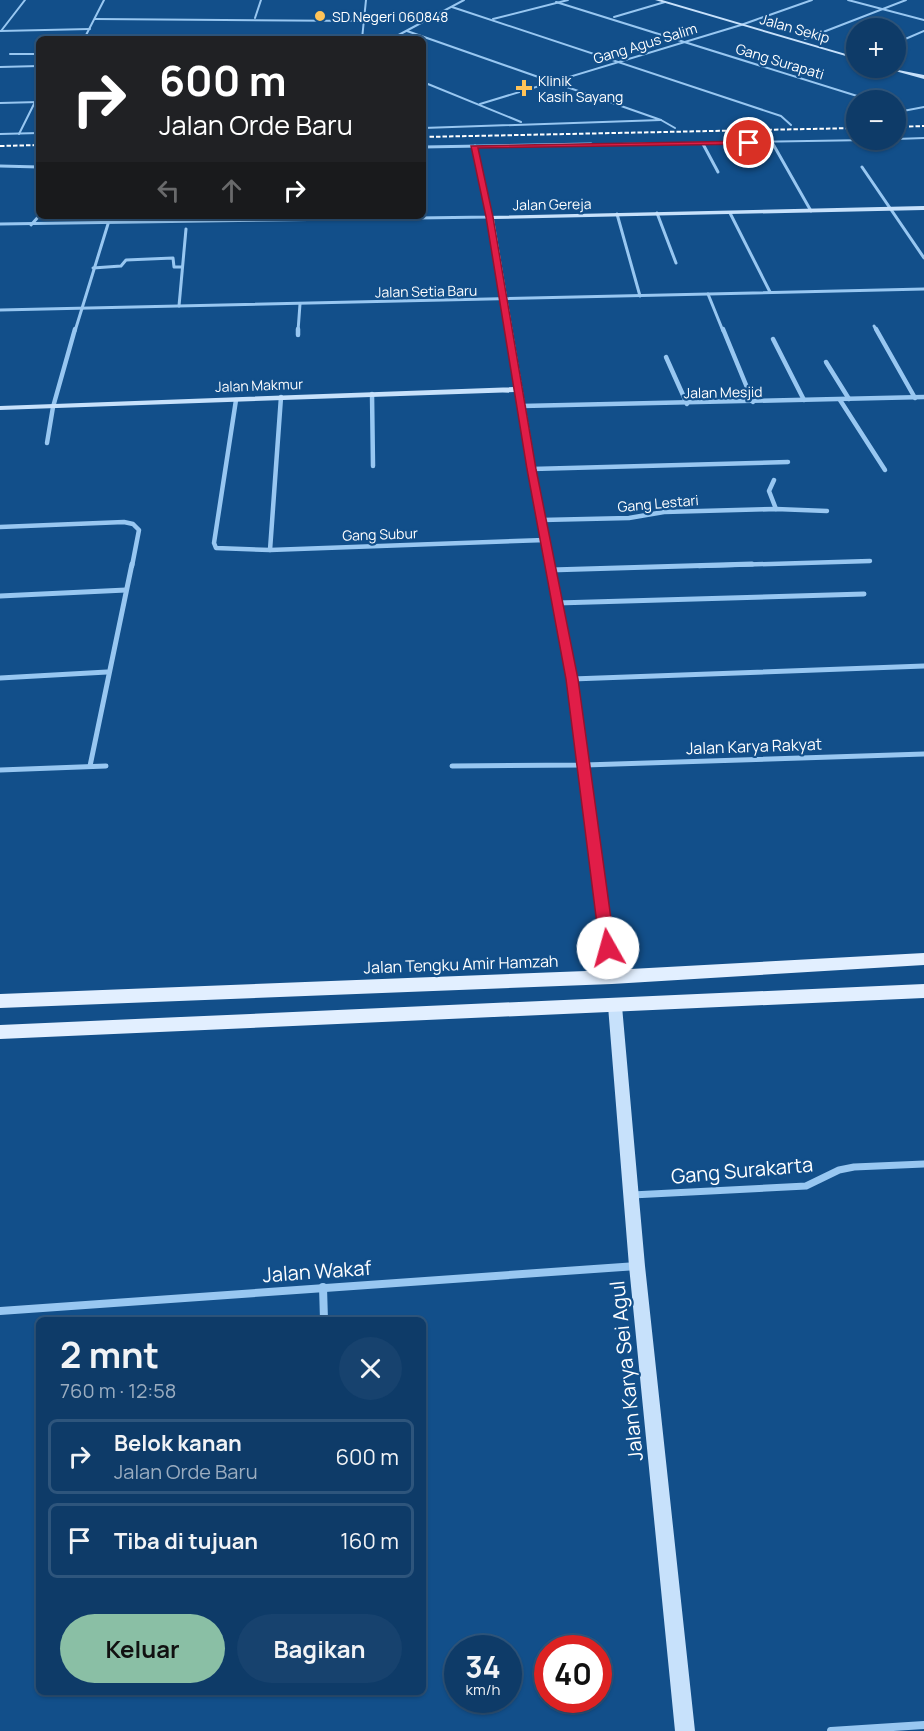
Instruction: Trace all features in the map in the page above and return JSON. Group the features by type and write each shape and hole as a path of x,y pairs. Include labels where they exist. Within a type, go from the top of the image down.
{"main road":[{"name":"Jalan Tengku Amir Hamzah","path":"0,1001 612,977 924,959"},
{"path":"0,1032 924,991"}],"street":[{"path":"0,31 25,0"},
{"path":"86,36 104,0"},
{"path":"255,18 261,0"},
{"path":"363,36 366,0"},
{"path":"396,36 464,0"},
{"path":"493,19 567,0"},
{"name":"Jalan Sekip","path":"657,0 846,53"},
{"name":"Jalan Sekip","path":"672,0 846,53"},
{"name":"Gang Agus Salim","path":"480,104 741,25 812,0"},
{"path":"848,0 924,20"},
{"path":"805,39 906,0"},
{"name":"Gang Surapati","path":"556,2 846,93"},
{"path":"614,17 665,3"},
{"path":"452,7 781,116 791,125"},
{"path":"95,18 255,18 261,22 364,21"},
{"path":"0,31 90,29"},
{"path":"406,31 420,36"},
{"path":"906,39 924,31"},
{"path":"426,38 661,120 675,128"},
{"path":"10,54 36,54"},
{"path":"0,67 36,66"},
{"path":"906,67 924,72"},
{"path":"906,72 924,77"},
{"path":"426,83 525,124"},
{"path":"0,103 36,102"},
{"path":"19,134 36,104"},
{"path":"906,110 924,107"},
{"path":"426,128 661,120"},
{"path":"0,134 36,133"},
{"path":"906,139 924,138"},
{"path":"426,147 846,140"},
{"path":"772,142 811,211"},
{"path":"703,144 718,172"},
{"path":"475,146 490,217 544,540 572,679 612,977"},
{"path":"0,166 36,167"},
{"path":"862,167 924,258"},
{"name":"Jalan Gereja","path":"426,217 924,208"},
{"path":"657,213 676,263"},
{"path":"730,213 770,292"},
{"path":"616,214 640,296"},
{"path":"31,225 36,219"},
{"name":"Jalan Gereja","path":"0,224 108,224 240,219"},
{"path":"47,443 52,407 108,224"},
{"path":"179,306 186,229"},
{"path":"93,268 121,266 126,260 173,258 174,267 182,267"},
{"name":"Jalan Setia Baru","path":"0,310 924,289"},
{"path":"708,294 753,402"},
{"path":"298,334 300,304"},
{"path":"874,326 915,398"},
{"path":"773,339 804,400"},
{"path":"666,357 687,404"},
{"path":"826,362 849,399"},
{"name":"Jalan Makmur","path":"0,408 519,389"},
{"path":"372,394 373,466"},
{"path":"270,550 281,397"},
{"name":"Jalan Mesjid","path":"522,406 924,397"},
{"path":"840,399 885,470"},
{"name":"Gang Subur","path":"236,400 214,543 216,548 270,550 544,540"},
{"path":"532,469 788,462"},
{"path":"774,480 769,490 776,509"},
{"name":"Gang Lestari","path":"542,520 629,518 664,512 776,509 779,512 828,511"},
{"path":"0,527 124,522 133,524 139,530 107,672 90,766"},
{"path":"550,570 870,561"},
{"path":"0,596 126,590"},
{"path":"556,603 864,594"},
{"path":"572,679 924,666"},
{"path":"0,678 107,672"},
{"name":"Jalan Karya Rakyat","path":"452,766 585,765 924,754"},
{"path":"0,770 106,766"},
{"name":"Jalan Karya Sei Agul","path":"615,1006 637,1266 686,1731"},
{"name":"Gang Surakarta","path":"631,1195 806,1186 848,1169 924,1164"},
{"name":"Jalan Wakaf","path":"0,1311 637,1266"},
{"path":"323,1287 324,1317"},
{"path":"831,1731 924,1725"}],"railway":[{"path":"906,127 924,126"},
{"path":"426,137 846,128"},
{"path":"0,146 36,145"}],"place":[{"name":"SD Negeri 060848","path":"320,16"},
{"name":"Klinik Kasih Sayang","path":"524,88"}],"route":[{"path":"608,948 572,679 550,570 490,217 475,146 749,143"}]}
